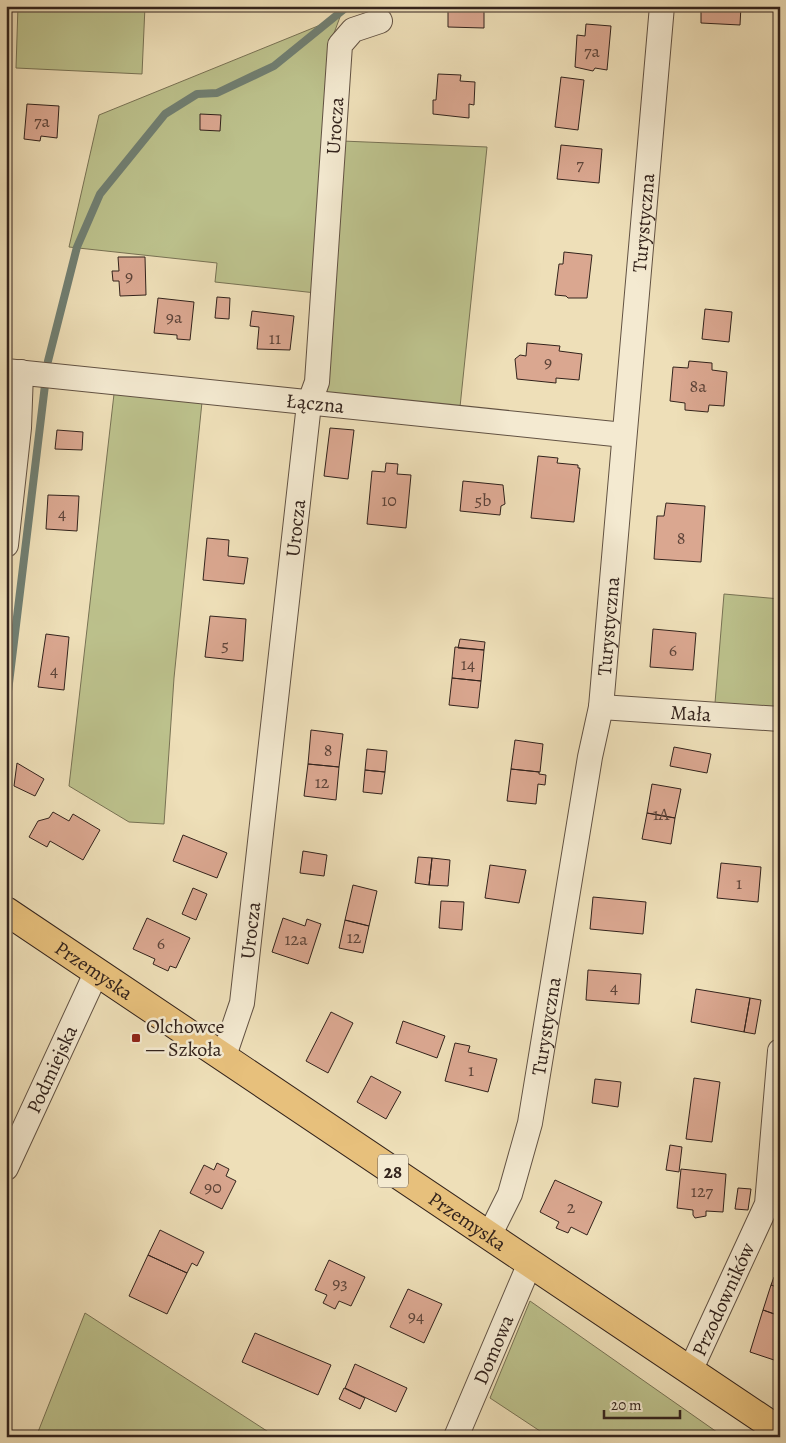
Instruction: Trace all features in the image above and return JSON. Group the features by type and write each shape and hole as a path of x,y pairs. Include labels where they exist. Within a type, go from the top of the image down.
{"main road":[{"name":"Przemyska","path":"6,911 780,1432"}],"street":[{"name":"Turystyczna","path":"489,1236 510,1194 530,1124 590,757 601,707 662,6"},
{"name":"Urocza","path":"224,1056 242,1003 309,404 317,382 340,45 352,30 380,21"},
{"name":"Łączna","path":"14,372 309,404 624,435"},
{"path":"6,545 20,428 14,372"},
{"name":"Mała","path":"601,707 780,719"},
{"name":"Podmiejska","path":"6,1168 97,971"},
{"name":"Przodowników","path":"690,1371 731,1287 767,1204 780,1051"},
{"name":"Domowa","path":"456,1437 530,1263"}],"green space":[{"path":"18,6 145,6 142,74 16,68"},
{"path":"340,17 330,44 316,293 215,282 217,263 69,247 99,115"},
{"path":"342,141 487,147 460,407 330,396 325,392"},
{"path":"114,394 202,402 174,678 164,824 129,822 69,786"},
{"path":"724,594 780,599 780,707 715,703"},
{"path":"530,1301 724,1437 549,1437 490,1398"},
{"path":"85,1313 270,1433 268,1437 36,1437"}],"building":[{"path":"448,6 484,6 484,28 448,27"},
{"path":"701,6 741,6 740,25 701,23"},
{"path":"586,24 611,26 607,70 595,68 593,71 575,67 577,35 585,36"},
{"path":"438,74 461,75 460,81 475,82 474,105 469,104 469,118 433,114 433,100 436,100"},
{"path":"561,77 584,80 578,130 555,127"},
{"path":"27,104 59,106 57,138 41,136 40,141 24,139"},
{"path":"200,114 221,115 220,131 200,130"},
{"path":"561,145 602,149 599,183 557,179"},
{"path":"564,252 592,255 587,298 568,298 555,295 559,264 563,264"},
{"path":"118,257 145,257 146,295 120,296 119,281 113,281 112,271 119,271"},
{"path":"217,297 230,298 229,319 215,318"},
{"path":"158,298 194,302 190,340 177,339 177,335 154,333"},
{"path":"705,309 732,312 729,342 702,339"},
{"path":"252,311 294,316 290,350 257,349 259,327 250,326"},
{"path":"527,343 560,346 559,351 582,354 579,380 556,378 556,383 517,379 515,359 520,355 526,356"},
{"path":"689,361 712,363 712,370 727,372 724,406 709,405 708,412 685,410 685,403 670,401 673,367 688,368"},
{"path":"330,428 354,430 348,479 324,476"},
{"path":"57,430 83,432 82,450 55,449"},
{"path":"538,456 558,458 557,463 578,465 578,468 580,468 574,522 531,518"},
{"path":"386,463 398,464 397,474 411,475 406,528 367,524 372,471 385,472"},
{"path":"463,481 503,485 505,504 501,506 500,515 460,511"},
{"path":"48,495 79,496 77,531 46,529"},
{"path":"666,503 705,506 701,562 654,559 657,516 664,516"},
{"path":"207,538 229,540 228,556 248,558 244,584 203,580"},
{"path":"210,616 246,619 243,661 205,657"},
{"path":"653,629 696,633 693,670 650,667"},
{"path":"46,634 69,637 64,690 38,687"},
{"path":"460,639 485,642 484,650 458,648"},
{"path":"455,647 484,650 481,681 452,678"},
{"path":"452,678 481,681 478,708 449,705"},
{"path":"311,730 343,734 339,767 308,764"},
{"path":"515,740 543,744 540,772 511,769"},
{"path":"674,747 711,754 707,773 670,766"},
{"path":"367,749 387,751 385,772 365,770"},
{"path":"17,763 44,779 35,796 14,786"},
{"path":"308,764 339,767 336,800 304,796"},
{"path":"511,769 539,772 539,774 546,775 545,785 538,784 536,804 507,801"},
{"path":"365,770 385,772 382,794 363,792"},
{"path":"652,784 681,789 675,818 647,813"},
{"path":"53,812 69,821 73,814 100,830 83,860 50,841 47,847 29,837 38,821 49,818"},
{"path":"647,813 675,818 671,844 642,839"},
{"path":"183,835 227,853 217,878 173,861"},
{"path":"303,851 327,855 324,876 300,873"},
{"path":"418,857 432,858 429,885 415,883"},
{"path":"432,858 450,860 448,886 429,885"},
{"path":"721,863 761,867 758,902 717,898"},
{"path":"490,865 526,870 519,903 485,898"},
{"path":"353,885 377,891 369,926 345,920"},
{"path":"193,888 207,894 196,920 182,914"},
{"path":"593,897 646,902 643,934 590,929"},
{"path":"441,901 464,902 462,930 439,928"},
{"path":"147,918 190,938 176,968 170,966 168,971 153,964 155,959 133,949"},
{"path":"283,918 305,926 307,919 321,924 308,964 272,952"},
{"path":"345,920 369,926 363,953 339,948"},
{"path":"588,970 641,974 639,1004 586,1000"},
{"path":"696,989 750,998 744,1032 691,1022"},
{"path":"750,998 761,1000 755,1034 744,1032"},
{"path":"331,1012 353,1023 328,1073 306,1061"},
{"path":"403,1021 445,1036 437,1058 396,1043"},
{"path":"455,1043 470,1046 468,1052 497,1059 488,1092 445,1081"},
{"path":"371,1076 401,1092 386,1119 357,1102"},
{"path":"694,1078 720,1082 712,1142 686,1139"},
{"path":"595,1079 621,1082 618,1107 592,1103"},
{"path":"670,1145 682,1147 679,1172 666,1170"},
{"path":"217,1163 229,1169 226,1176 236,1181 222,1209 190,1193 204,1165 214,1170"},
{"path":"681,1169 726,1174 723,1212 706,1211 706,1216 695,1218 693,1210 677,1208"},
{"path":"555,1180 602,1202 587,1235 571,1227 568,1233 556,1228 559,1222 540,1212"},
{"path":"738,1188 751,1189 748,1210 735,1209"},
{"path":"160,1230 204,1252 197,1266 192,1263 187,1273 148,1255"},
{"path":"148,1255 187,1273 167,1314 129,1296"},
{"path":"329,1260 365,1277 351,1306 339,1301 335,1309 323,1303 327,1295 315,1290"},
{"path":"774,1277 780,1278 780,1288 771,1285"},
{"path":"771,1285 780,1288 780,1316 763,1310"},
{"path":"408,1289 442,1304 424,1343 390,1327"},
{"path":"763,1310 780,1316 780,1352 777,1361 750,1352"},
{"path":"255,1333 331,1365 318,1395 242,1362"},
{"path":"355,1364 407,1388 396,1412 345,1388"},
{"path":"344,1388 365,1398 360,1409 339,1399"}],"waterway":[{"path":"48,361 77,247 100,194 165,114 197,94 217,93 274,66 348,6"},
{"path":"6,708 45,385"}],"place":[{"name":"Olchowce — Szkoła","path":"136,1038"}]}
